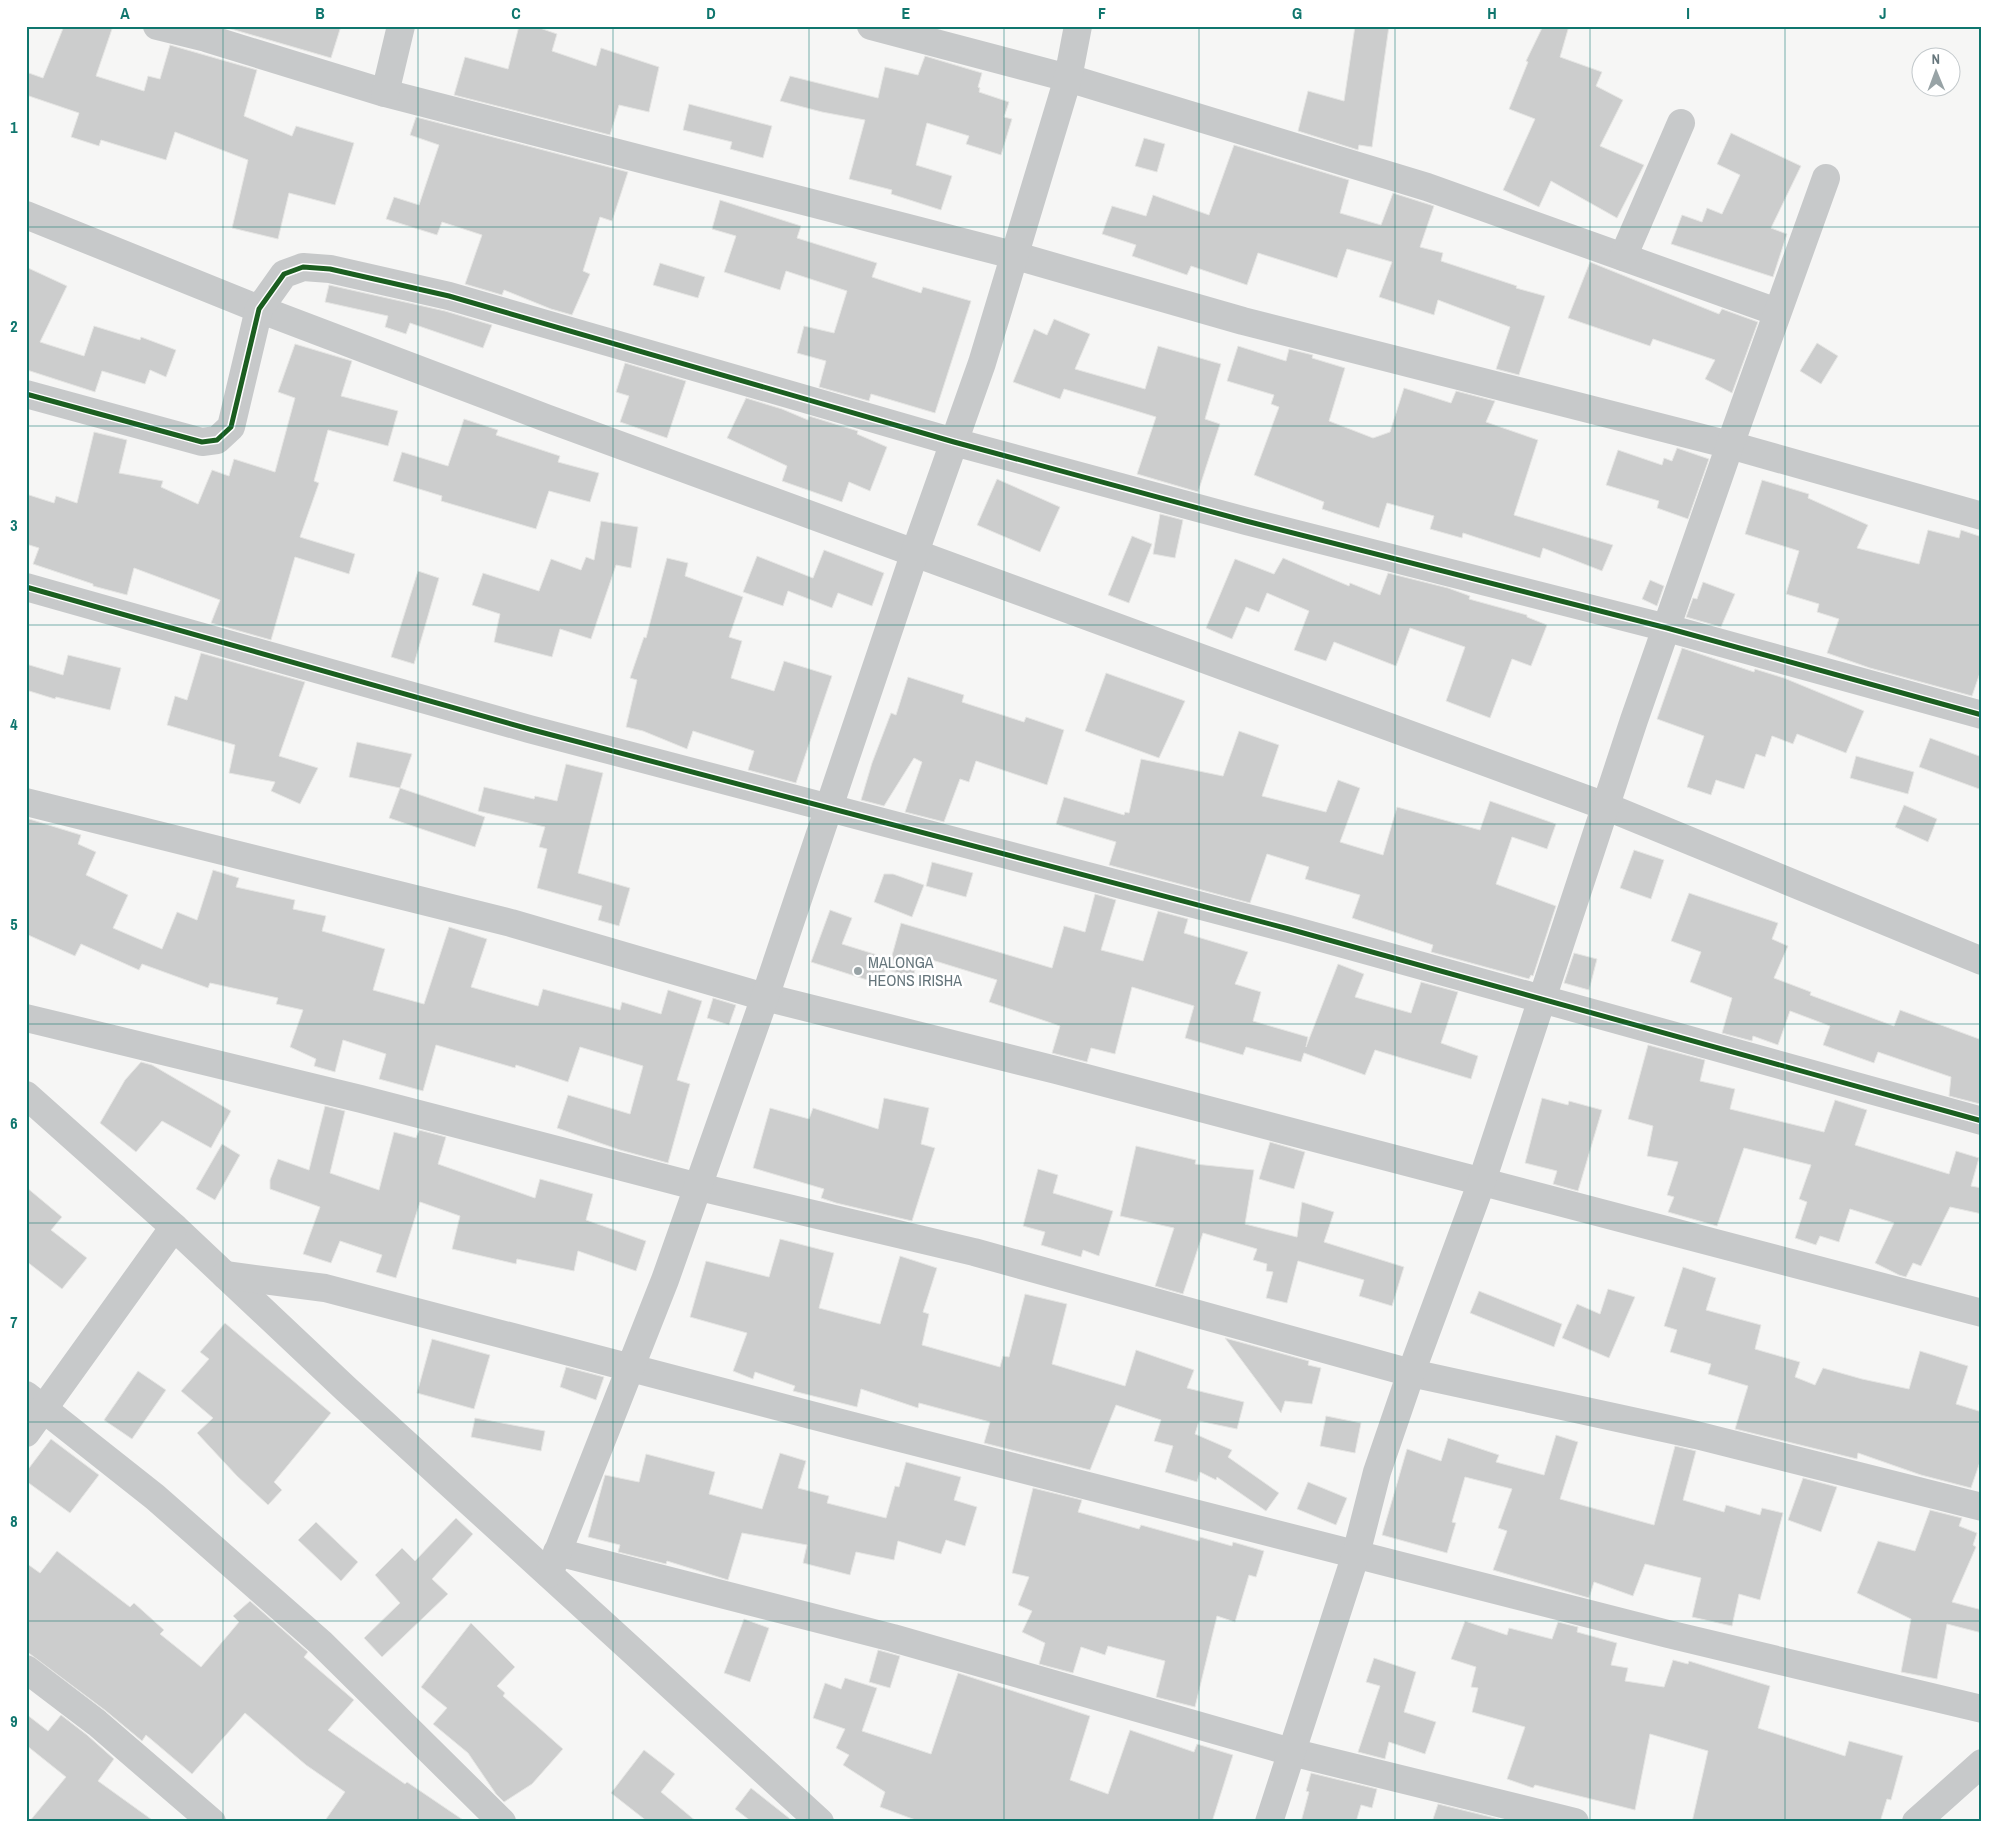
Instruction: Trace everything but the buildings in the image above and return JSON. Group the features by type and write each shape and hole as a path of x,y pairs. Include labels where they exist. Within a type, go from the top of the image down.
{"street":[{"path":"157,26 206,38 385,93 1013,255 1243,321 1730,445 1982,516"},
{"path":"385,93 401,26"},
{"path":"871,26 1068,78 1427,187 1777,312"},
{"path":"553,1563 665,1280 830,808 914,554 982,363 1013,255 1068,78 1078,26"},
{"path":"1623,257 1681,123"},
{"path":"1269,1822 1356,1554 1377,1472 1410,1373 1481,1184 1605,806 1666,628 1826,178"},
{"path":"26,215 258,309 914,554 1605,806 1982,961"},
{"path":"26,394 202,442 217,440 231,427 258,309 284,274 302,267 330,269 448,296 954,442 1246,521 1666,628 1982,715"},
{"path":"26,587 529,729 1289,929 1982,1121"},
{"path":"26,802 511,923 765,997 1056,1070 1481,1184 1982,1313"},
{"path":"26,1018 361,1099 698,1187 974,1252 1410,1373 1696,1435 1982,1507"},
{"path":"26,1095 174,1227 346,1389 553,1563 823,1820"},
{"path":"26,1433 35,1402 174,1227"},
{"path":"225,1274 325,1288 1668,1634 1982,1709"},
{"path":"35,1402 155,1497 321,1643 502,1822"},
{"path":"553,1563 893,1638 1291,1752 1575,1822"},
{"path":"26,1669 97,1724 212,1822"},
{"path":"1923,1820 1982,1763"}],"cycle path":[{"path":"26,394 202,442 217,440 231,427 259,309 284,274 303,267 330,269 449,296 954,442 1246,521 1667,628 1982,715"},
{"path":"26,587 529,729 1289,929 1982,1121"}],"place":[{"name":"MALONGA HEONS IRISHA","path":"858,971"}]}
